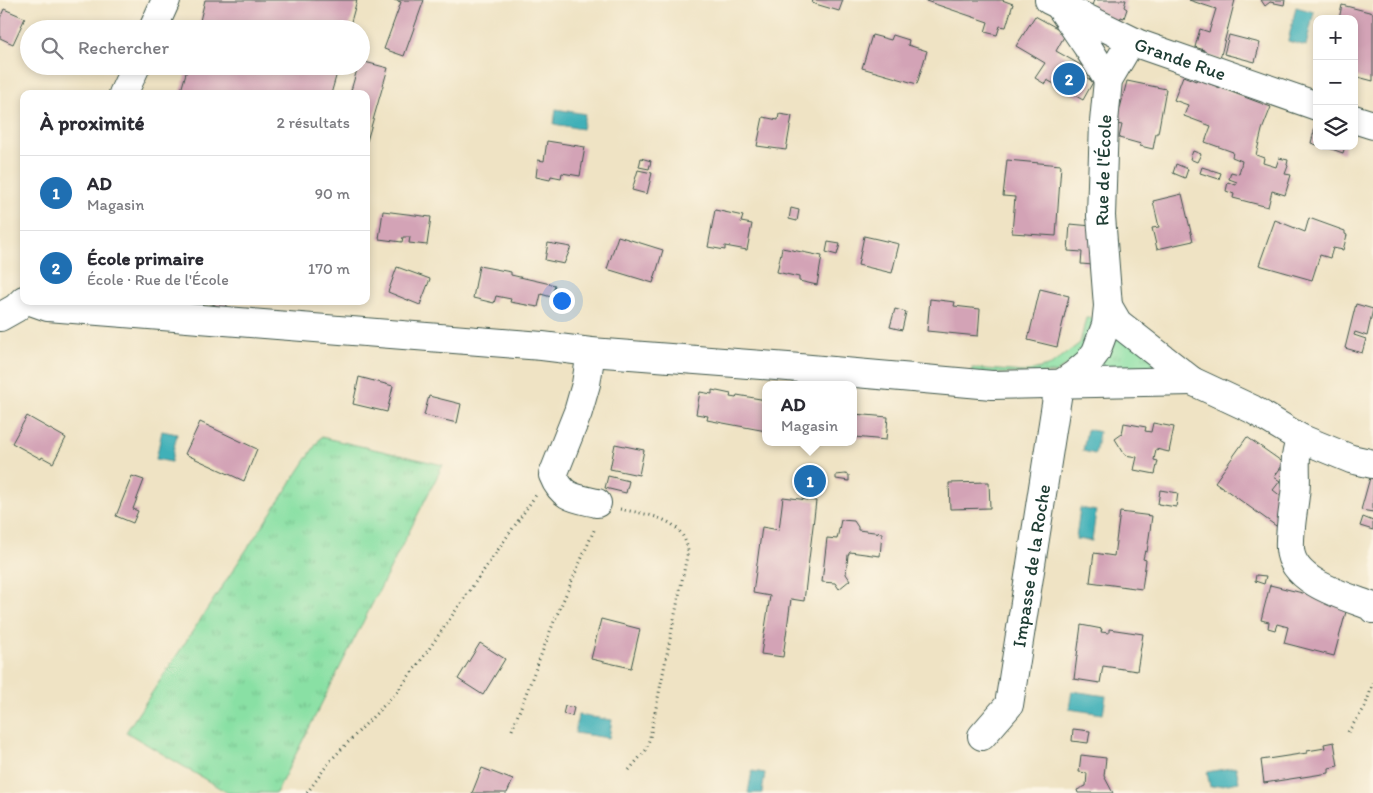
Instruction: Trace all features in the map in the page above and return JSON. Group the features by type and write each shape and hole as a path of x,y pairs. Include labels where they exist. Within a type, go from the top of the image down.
{"street":[{"path":"157,20 166,0"},
{"path":"1054,2 1087,46 1108,80"},
{"name":"Grande Rue","path":"1054,2 1131,41 1236,80 1314,105"},
{"name":"Rue de l'École","path":"1059,385 1088,363 1096,352 1104,331 1108,306 1101,216 1104,122 1108,80 1131,41"},
{"path":"125,90 132,75"},
{"path":"1358,119 1373,125"},
{"path":"0,317 20,304"},
{"path":"42,305 48,307 532,345 592,352 768,365 992,385 1192,381"},
{"path":"1108,306 1118,322 1192,381 1252,409 1300,438 1351,458 1373,464"},
{"path":"592,352 578,412 553,475 559,489 564,494 597,503"},
{"name":"Impasse de la Roche","path":"982,736 1009,705 1059,385"},
{"path":"1300,438 1296,456 1296,491 1290,529 1290,551 1295,564 1303,575 1323,587 1370,606 1373,609"}],"path":[{"path":"307,793 330,761 396,693 422,659 544,484 553,475"},
{"path":"512,730 553,624 595,529 597,503 655,516 679,529 684,535 688,551 650,737 646,750 629,770"},
{"path":"1348,732 1365,707 1373,683"}],"green space":[{"path":"1086,318 1095,318 1081,355 1055,373 971,374 972,368 1025,372 1051,365 1080,343"},
{"path":"1113,325 1170,369 1090,375"},
{"path":"321,437 443,465 276,793 228,793 126,732"}],"water":[{"path":"1296,7 1314,12 1306,46 1288,41"},
{"path":"556,109 585,114 582,129 554,124"},
{"path":"1087,429 1099,432 1095,454 1083,451"},
{"path":"162,431 177,434 171,462 156,459"},
{"path":"1080,508 1096,511 1092,541 1076,539"},
{"path":"1072,691 1106,696 1103,714 1069,709"},
{"path":"578,715 612,720 609,738 575,733"},
{"path":"1236,767 1239,782 1210,787 1207,772"},
{"path":"752,771 765,773 762,793 748,793"}],"building":[{"path":"205,0 357,0 351,20 200,20"},
{"path":"394,0 424,0 404,56 384,49 401,2"},
{"path":"813,0 843,0 839,11 812,3"},
{"path":"927,0 1002,0 1013,4 1006,27 1000,26 997,35 985,32 988,22"},
{"path":"1094,0 1126,0 1124,7 1127,9 1124,18 1121,17 1119,23 1091,8"},
{"path":"1189,0 1235,0 1220,59 1203,54 1204,50 1195,47 1200,29 1209,32 1216,9"},
{"path":"1261,0 1285,0 1284,5 1270,2 1265,6"},
{"path":"1342,5 1373,13 1373,81 1358,77 1358,15 1340,15"},
{"path":"4,9 25,18 24,20 20,20 20,29 13,44 0,38 0,18"},
{"path":"1035,16 1066,33 1056,51 1086,68 1083,75 1093,82 1083,100 1047,80 1045,84 1035,78 1045,63 1016,46"},
{"path":"872,35 891,40 893,35 909,40 908,45 927,51 917,84 862,68"},
{"path":"1229,35 1260,43 1255,62 1224,54"},
{"path":"370,63 388,68 370,131 370,90 351,90 355,75 370,75"},
{"path":"185,75 336,75 332,90 181,90"},
{"path":"1183,76 1196,81 1197,79 1271,107 1262,130 1256,155 1264,158 1263,163 1276,167 1279,158 1288,160 1285,174 1291,175 1285,195 1272,191 1268,207 1233,198 1234,194 1226,191 1228,182 1236,185 1237,182 1229,179 1231,172 1239,174 1242,161 1232,157 1233,152 1205,142 1211,126 1184,116 1188,105 1174,100"},
{"path":"1127,81 1166,89 1153,149 1119,138 1122,125 1117,124 1118,116"},
{"path":"779,114 792,116 786,150 757,146 763,117 778,120"},
{"path":"547,141 585,147 580,176 562,173 561,178 551,176 550,180 536,177 538,160 544,161"},
{"path":"1193,151 1201,154 1197,162 1190,159"},
{"path":"641,158 651,161 649,169 639,167"},
{"path":"1007,160 1061,165 1056,236 1012,233 1015,197 1003,196"},
{"path":"1176,164 1188,169 1185,178 1173,173"},
{"path":"1202,167 1221,173 1219,179 1200,173"},
{"path":"638,170 652,173 647,194 632,190"},
{"path":"1182,194 1193,241 1157,249 1152,228 1159,227 1153,201"},
{"path":"791,208 799,210 797,221 789,219"},
{"path":"715,210 743,216 741,222 752,224 747,250 725,246 725,250 708,247"},
{"path":"383,211 431,217 427,245 409,243 410,237 403,237 402,242 379,239"},
{"path":"1309,218 1345,231 1347,235 1343,250 1333,248 1330,258 1320,255 1312,280 1259,265 1275,220 1305,232"},
{"path":"1070,224 1092,226 1093,265 1081,264 1082,252 1068,251"},
{"path":"618,236 663,250 653,283 607,269"},
{"path":"864,236 899,244 892,273 858,265"},
{"path":"828,242 840,244 837,255 826,252"},
{"path":"548,243 571,247 564,264 545,260"},
{"path":"782,248 822,256 817,285 799,281 799,277 777,272"},
{"path":"479,266 511,272 511,275 555,285 551,297 541,294 538,307 510,302 511,299 496,296 494,303 473,298"},
{"path":"397,267 430,279 420,305 388,292"},
{"path":"1040,289 1069,296 1057,347 1028,340"},
{"path":"930,299 955,302 954,306 980,309 978,336 927,331"},
{"path":"1356,304 1373,309 1367,336 1355,332 1354,335 1366,339 1362,353 1345,348"},
{"path":"215,305 227,305 225,309"},
{"path":"895,309 906,312 902,330 890,327"},
{"path":"359,377 393,386 387,412 353,404"},
{"path":"712,390 731,394 730,397 736,398 737,395 762,399 762,430 707,420 708,416 696,414 700,392 712,394"},
{"path":"429,396 461,404 457,423 424,415"},
{"path":"857,414 888,417 886,440 857,437"},
{"path":"27,416 66,438 53,463 42,457 41,459 12,443"},
{"path":"200,422 257,449 244,481 185,454"},
{"path":"1124,423 1146,427 1145,431 1151,432 1153,423 1174,427 1169,452 1156,449 1154,460 1158,461 1155,474 1134,470 1137,457 1125,455 1115,439 1122,434"},
{"path":"1247,437 1284,463 1274,477 1280,481 1273,490 1291,504 1276,526 1215,482"},
{"path":"615,444 644,450 639,475 610,469"},
{"path":"1371,474 1373,475 1373,512 1361,510"},
{"path":"836,475 849,475 849,481 836,479"},
{"path":"132,476 144,480 133,509 138,511 133,523 116,516"},
{"path":"608,476 629,481 626,493 605,488"},
{"path":"989,482 990,508 950,509 949,483"},
{"path":"1160,490 1178,493 1176,507 1158,504"},
{"path":"783,497 816,501 804,601 791,599 783,657 761,654 770,596 753,593 762,527 779,530"},
{"path":"1120,512 1152,516 1147,552 1145,551 1143,559 1146,560 1142,589 1090,582 1094,553 1114,556"},
{"path":"1363,517 1373,521 1373,530 1360,526"},
{"path":"841,520 854,521 858,530 882,533 880,556 850,552 846,574 850,580 839,589 835,583 822,582 827,538 837,539"},
{"path":"1256,575 1266,576 1264,584 1255,581"},
{"path":"1270,585 1331,600 1347,608 1334,656 1284,643 1288,627 1277,624 1275,630 1268,628 1269,622 1261,620"},
{"path":"601,619 640,629 631,668 591,659"},
{"path":"1081,625 1102,629 1101,632 1109,633 1109,629 1143,634 1137,671 1103,666 1100,683 1074,679"},
{"path":"480,643 505,659 483,695 458,679"},
{"path":"565,706 574,708 572,716 563,714"},
{"path":"1073,729 1090,731 1088,743 1072,741"},
{"path":"1334,742 1338,766 1329,768 1329,773 1264,783 1261,760 1307,753 1307,751 1325,748 1324,744"},
{"path":"1081,755 1106,758 1104,776 1113,793 1078,793 1077,790 1086,786 1087,773 1079,772"},
{"path":"482,768 513,780 507,793 472,793"}],"place":[{"name":"École primaire","path":"1069,79"},
{"name":"AD","path":"810,481"}]}
